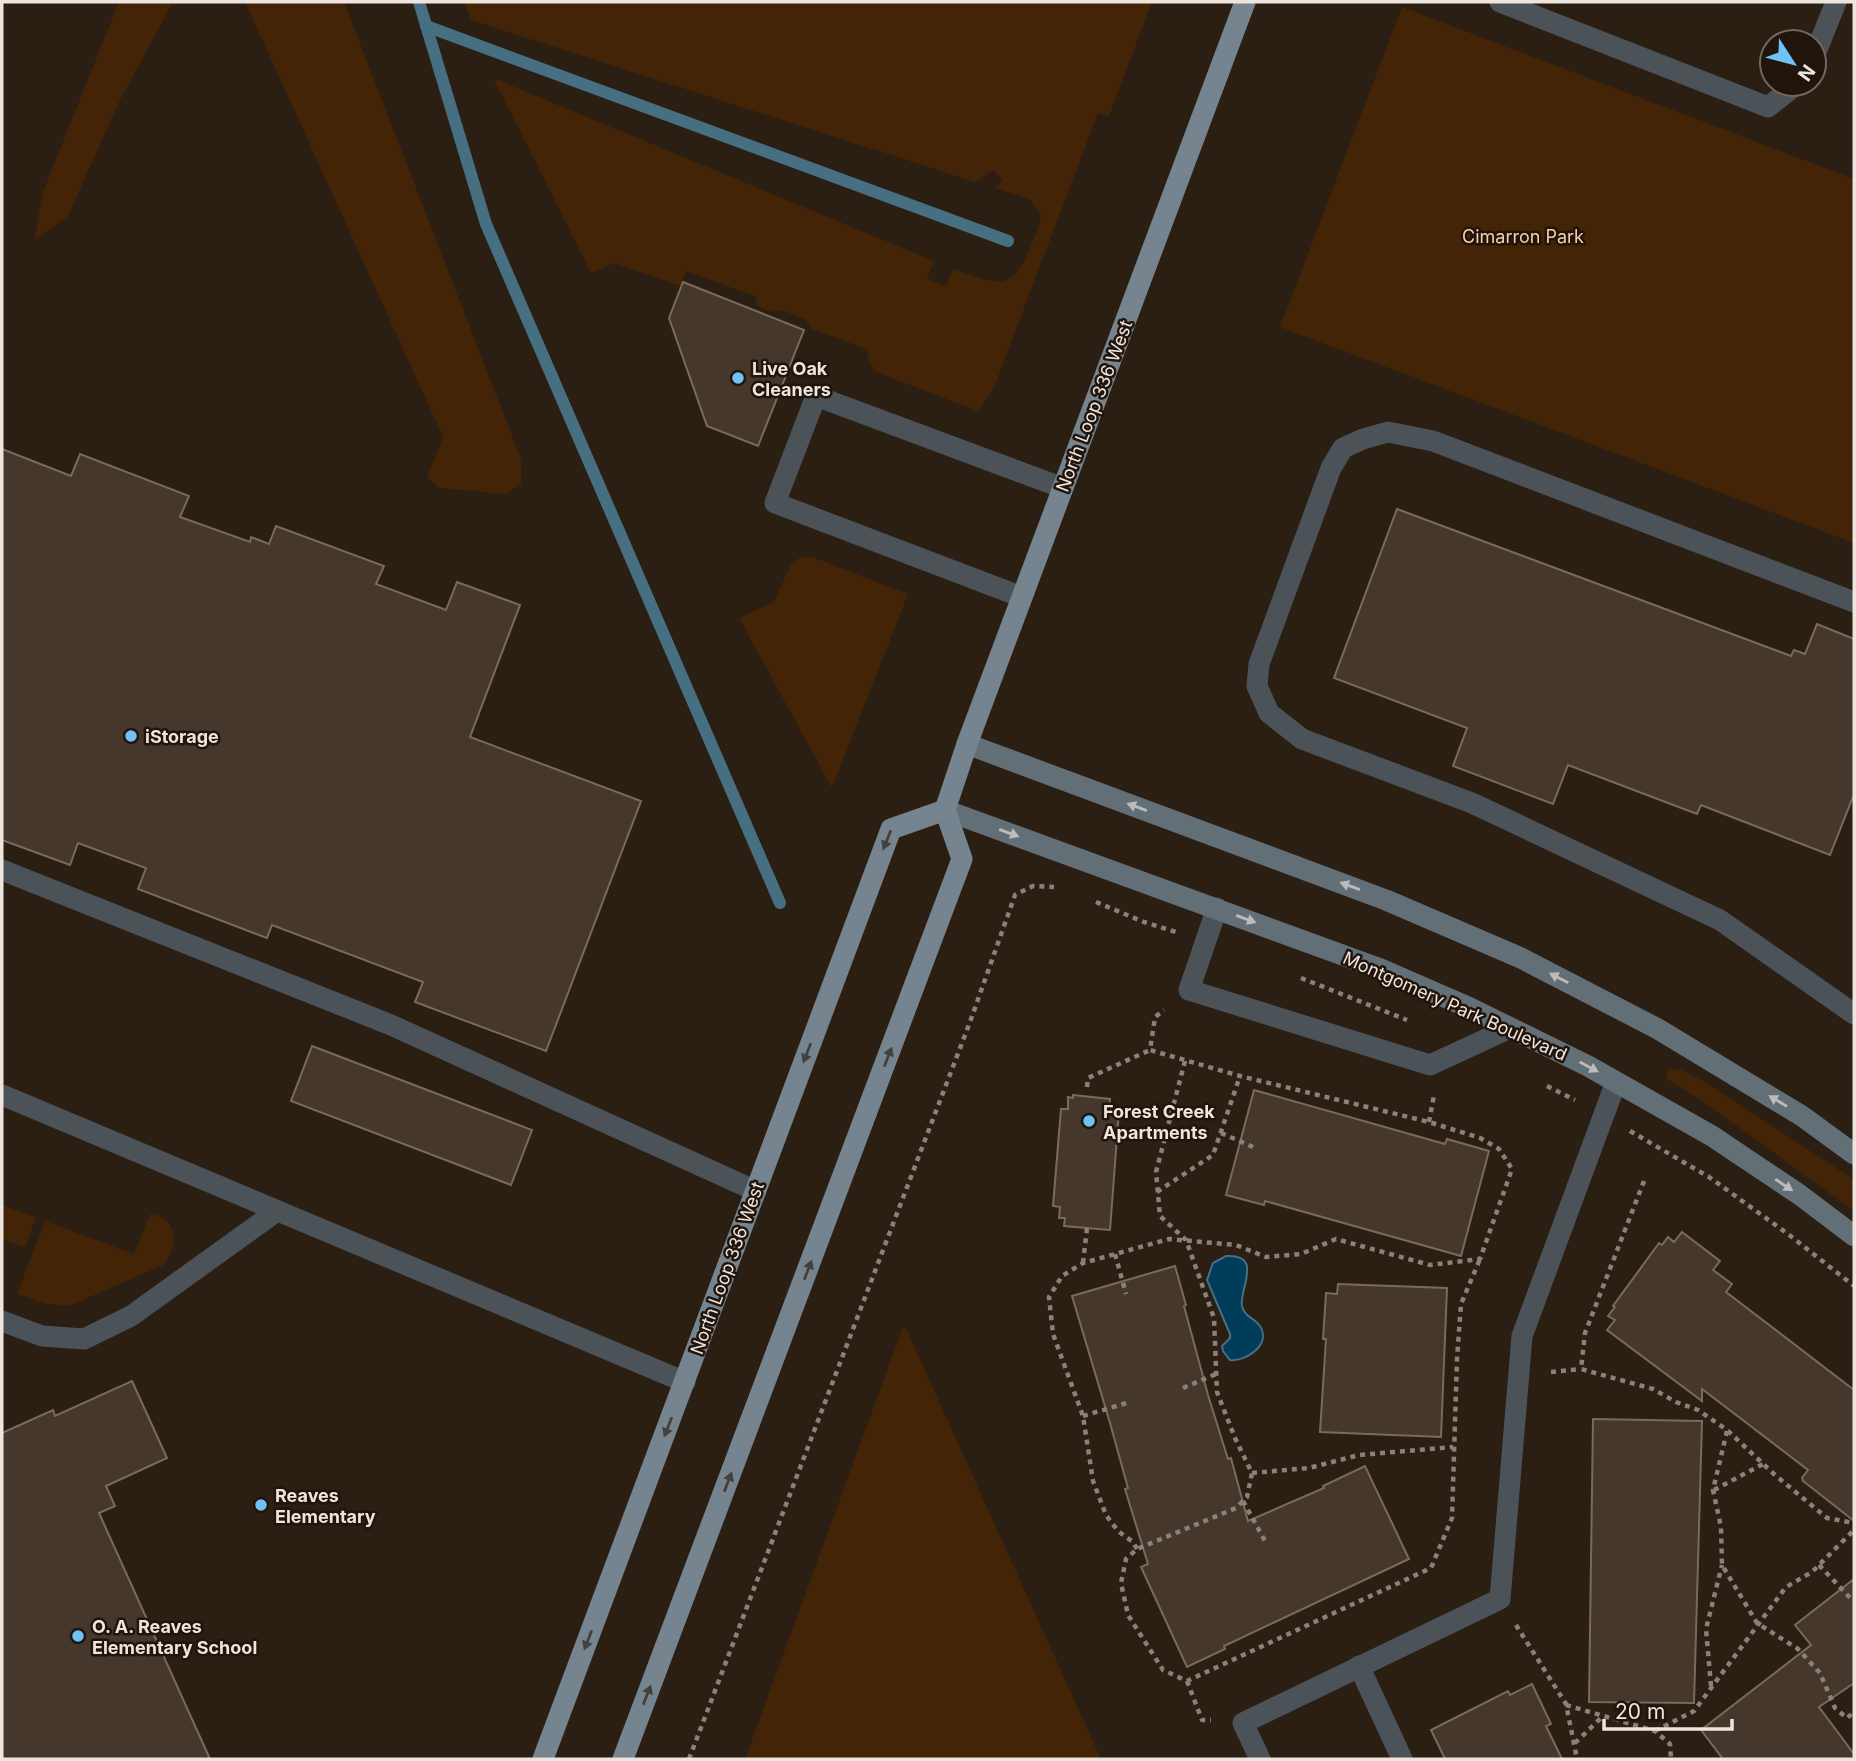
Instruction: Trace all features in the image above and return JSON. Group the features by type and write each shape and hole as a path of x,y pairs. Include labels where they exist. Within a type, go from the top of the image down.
{"main road":[{"name":"North Loop 336 West","path":"543,1759 891,830 945,810 967,744 1245,2"},
{"path":"623,1759 962,859 945,810"}],"street":[{"path":"967,744 1386,900 1521,958 1658,1030 1802,1116 1854,1154"},
{"name":"Montgomery Park Boulevard","path":"945,810 1378,968 1510,1028 1616,1082 1712,1136 1800,1195 1854,1236"}],"lane":[{"path":"1500,2 1768,107 1779,98"},
{"path":"1826,28 1836,2"},
{"path":"1022,597 775,503 816,396 1063,488"},
{"path":"1854,602 1433,441 1388,432 1343,448 1331,468 1259,664 1257,686 1269,713 1302,739 1472,803 1720,920 1854,1014"},
{"path":"2,870 391,1025 756,1191"},
{"path":"1217,908 1189,990 1430,1065 1510,1028"},
{"path":"1260,1759 1243,1723 1500,1599 1522,1336 1616,1082"},
{"path":"2,1095 685,1382"},
{"path":"2,1321 42,1336 85,1339 131,1316 277,1211"},
{"path":"1360,1666 1402,1759"}],"path":[{"path":"689,1759 970,1022 1015,895 1033,886 1056,887"},
{"path":"1089,896 1099,905 1177,933"},
{"path":"1289,973 1413,1023"},
{"path":"1150,1050 1155,1017 1189,990"},
{"path":"1087,1087 1088,1078 1150,1050 1240,1076 1429,1122 1480,1138 1499,1149 1512,1168 1461,1304 1452,1518 1431,1568 1187,1681"},
{"path":"1185,1061 1156,1172 1160,1216 1185,1240 1214,1318 1217,1392 1252,1474 1247,1497 1236,1508 1137,1549 1126,1559 1121,1583 1128,1615 1163,1670 1187,1681 1202,1720 1243,1723"},
{"path":"1157,1192 1213,1155 1240,1076"},
{"path":"1630,1131 1709,1177 1854,1286"},
{"path":"1221,1133 1253,1147"},
{"path":"1644,1181 1585,1333 1581,1369 1653,1389 1698,1410 1727,1430 1827,1518 1854,1523"},
{"path":"1083,1262 1087,1228"},
{"path":"1137,1549 1106,1515 1093,1481 1083,1416 1053,1334 1049,1297 1062,1276 1083,1262 1169,1239 1236,1245 1266,1257 1301,1254 1336,1239 1430,1265 1480,1259"},
{"path":"1115,1254 1126,1294"},
{"path":"1183,1388 1216,1374"},
{"path":"1083,1416 1130,1402"},
{"path":"1712,1687 1706,1629 1722,1565 1721,1527 1713,1490 1727,1430"},
{"path":"1252,1474 1309,1468 1359,1455 1453,1447"},
{"path":"1713,1490 1763,1464"},
{"path":"1243,1501 1265,1541"},
{"path":"1655,1731 1694,1711 1786,1587 1812,1572 1854,1530"},
{"path":"1722,1565 1758,1623 1798,1649 1820,1674 1835,1708 1847,1718 1854,1712"},
{"path":"1819,1565 1854,1602"},
{"path":"1500,1599 1566,1704 1577,1759"},
{"path":"1566,1704 1655,1731 1670,1744 1671,1759"},
{"path":"1574,1744 1603,1716"}],"green space":[{"path":"119,2 173,2 120,100 68,216 34,241 43,192"},
{"path":"245,2 344,2 521,459 521,484 506,494 439,488 427,477 443,437"},
{"path":"464,2 1152,2 1109,116 1098,113 993,390 978,411 876,372 868,359 869,350 812,329 807,320 782,310 771,312 755,305 757,297 686,271 680,286 615,263 591,273 493,78 934,261 927,279 946,286 953,269 998,282 1007,280 1014,274 1022,265 1040,223 1040,214 1030,199 994,188 1003,181 993,170 975,182 471,20"},
{"name":"Cimarron Park","path":"1402,7 1854,179 1854,543 1280,327"},
{"path":"802,556 815,558 908,594 832,788 739,618 774,602 791,564"},
{"path":"1668,1069 1681,1070 1707,1083 1850,1177 1854,1181 1854,1211 1712,1108 1667,1079"},
{"path":"2,1205 36,1217 25,1247 2,1239"},
{"path":"150,1214 167,1221 173,1234 172,1250 163,1265 69,1306 46,1304 17,1294 45,1221 134,1254"},
{"path":"904,1324 1101,1759 745,1759"}],"water":[{"path":"1226,1256 1237,1257 1247,1266 1242,1306 1263,1333 1263,1339 1256,1350 1236,1360 1230,1360 1223,1351 1222,1346 1230,1338 1230,1334 1207,1280 1213,1263"}],"building":[{"name":"Live Oak Cleaners","path":"683,282 804,330 758,446 707,426 669,318"},
{"path":"2,449 71,476 80,454 189,496 180,517 250,542 251,537 269,544 276,526 384,566 376,584 446,610 457,582 520,605 470,737 641,801 546,1051 415,1002 423,982 272,925 267,938 138,889 146,868 78,843 70,865 2,840"},
{"path":"1397,509 1791,656 1794,650 1805,654 1817,624 1854,639 1854,794 1830,855 1701,805 1697,814 1568,765 1553,804 1453,766 1467,728 1334,678"},
{"path":"312,1046 532,1130 511,1185 291,1101"},
{"path":"1254,1090 1445,1144 1447,1139 1489,1151 1461,1256 1265,1201 1264,1205 1226,1195"},
{"path":"1073,1095 1110,1099 1109,1111 1119,1111 1110,1230 1064,1226 1065,1218 1059,1218 1060,1207 1053,1206 1061,1109 1068,1109 1068,1097 1073,1098"},
{"path":"1682,1232 1720,1261 1713,1270 1732,1284 1726,1292 1854,1390 1854,1521 1803,1481 1802,1478 1808,1470 1702,1389 1702,1401 1607,1330 1615,1320 1608,1316 1615,1307 1613,1306 1659,1243 1662,1245 1668,1237 1674,1242"},
{"path":"1175,1266 1208,1395 1228,1459 1231,1458 1248,1521 1324,1488 1323,1486 1365,1466 1409,1559 1224,1646 1225,1649 1187,1667 1141,1567 1148,1564 1072,1296"},
{"path":"1338,1284 1447,1288 1441,1437 1320,1432 1326,1293 1337,1294"},
{"name":"O. A. Reaves Elementary School","path":"132,1381 167,1458 106,1486 115,1506 99,1513 210,1759 2,1759 2,1433 53,1410 55,1416"},
{"path":"1593,1419 1702,1421 1694,1703 1589,1702"},
{"path":"1854,1579 1854,1683 1819,1707 1854,1754 1854,1759 1723,1759 1701,1730 1811,1645 1795,1625"},
{"path":"1532,1684 1551,1724 1546,1726 1562,1759 1445,1759 1431,1730 1508,1691 1510,1695"}],"waterway":[{"path":"419,2 486,224 780,903"},
{"path":"426,26 1008,241"}],"place":[{"name":"Live Oak Cleaners","path":"738,378"},
{"name":"iStorage","path":"131,736"},
{"name":"Forest Creek Apartments","path":"1089,1121"},
{"name":"Reaves Elementary","path":"261,1505"},
{"name":"O. A. Reaves Elementary School","path":"78,1636"}]}
